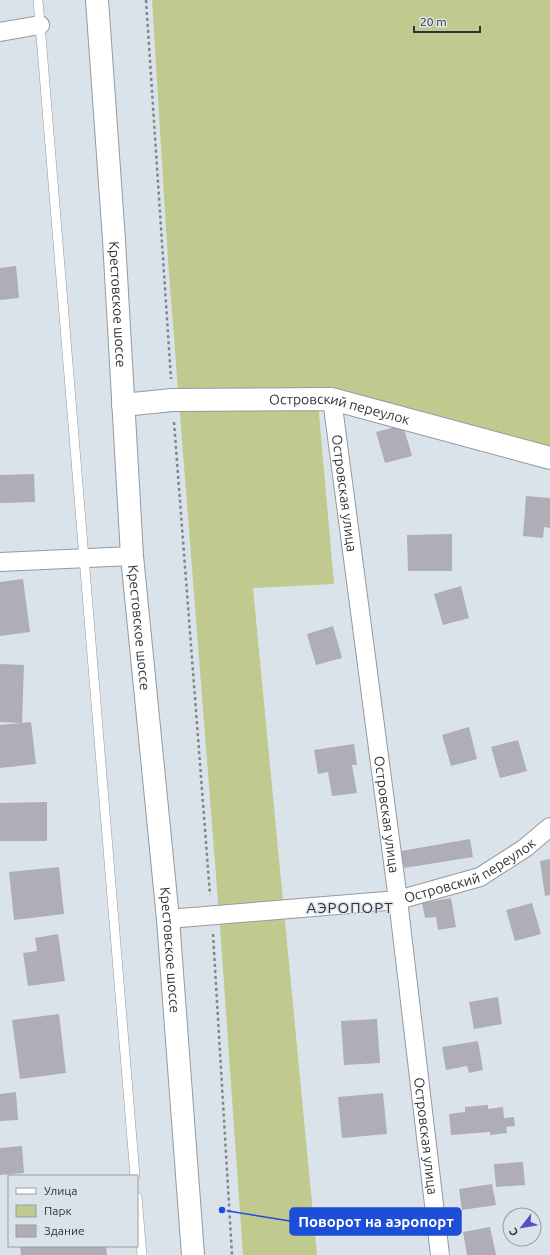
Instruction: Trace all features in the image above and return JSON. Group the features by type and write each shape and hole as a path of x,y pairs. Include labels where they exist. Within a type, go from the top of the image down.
{"main road":[{"name":"Крестовское шоссе","path":"96,0 114,240 132,556 168,919 193,1255"},
{"name":"Островский переулок","path":"123,405 172,400 332,399 550,458"}],"street":[{"path":"0,32 40,25"},
{"name":"Островская улица","path":"332,399 398,900 440,1255"},
{"path":"0,562 132,556"},
{"name":"Островский переулок","path":"168,919 398,900 480,876 525,848 550,827"}],"lane":[{"path":"38,0 135,1175"},
{"path":"138,1209 142,1255"}],"path":[{"path":"146,0 172,400 212,915 232,1255"}],"green space":[{"path":"152,0 550,0 550,459 318,402 334,584 253,588 317,1255 243,1255 220,927 168,261"}],"building":[{"path":"16,266 19,298 0,300 0,268"},
{"path":"403,425 412,456 385,463 376,432"},
{"path":"34,474 35,502 0,503 0,475"},
{"path":"526,496 550,498 550,528 544,527 543,538 523,536"},
{"path":"452,534 452,571 408,571 407,535"},
{"path":"23,579 30,632 0,636 0,582"},
{"path":"461,586 469,618 443,625 434,594"},
{"path":"333,626 342,658 316,665 307,634"},
{"path":"0,664 24,665 22,723 0,722"},
{"path":"31,722 36,764 0,768 0,725"},
{"path":"469,727 477,759 451,766 442,735"},
{"path":"518,740 527,771 500,778 491,747"},
{"path":"354,744 357,765 352,765 357,793 332,796 328,772 318,774 314,750"},
{"path":"47,802 47,841 0,841 0,803"},
{"path":"470,839 473,857 404,868 401,851"},
{"path":"550,859 550,895 545,896 540,861"},
{"path":"59,867 64,914 14,920 9,872"},
{"path":"451,898 456,927 438,930 436,917 425,918 422,903"},
{"path":"532,903 541,934 515,941 506,910"},
{"path":"58,934 65,981 28,986 23,953 37,951 35,938"},
{"path":"498,997 502,1024 474,1029 469,1002"},
{"path":"59,1014 66,1073 20,1079 12,1020"},
{"path":"377,1019 380,1063 344,1065 341,1021"},
{"path":"478,1041 483,1070 469,1073 467,1066 446,1070 442,1047"},
{"path":"16,1092 18,1120 0,1121 0,1094"},
{"path":"383,1093 387,1134 342,1138 338,1097"},
{"path":"488,1105 488,1109 503,1107 504,1118 514,1117 515,1126 506,1127 507,1133 490,1135 490,1132 451,1135 449,1114 465,1112 465,1107"},
{"path":"22,1146 24,1173 0,1175 0,1148"},
{"path":"523,1162 525,1185 496,1187 494,1164"},
{"path":"492,1184 496,1205 462,1210 459,1189"},
{"path":"490,1227 496,1255 467,1255 463,1232"},
{"path":"20,1247 106,1247 107,1255 21,1255"}],"place":[{"name":"Поворот на аэропорт","path":"222,1210"}],"district":[{"name":"АЭРОПОРТ","path":"350,907"}]}
